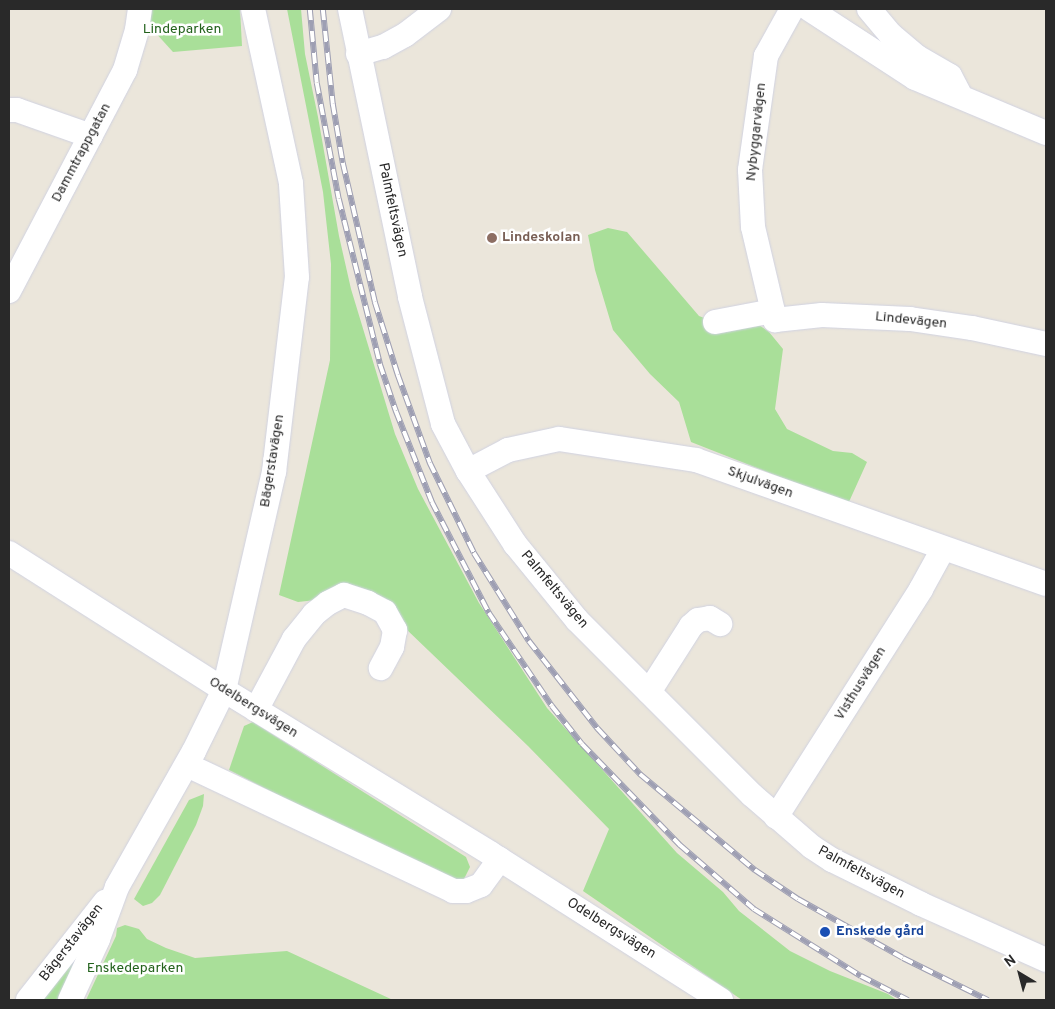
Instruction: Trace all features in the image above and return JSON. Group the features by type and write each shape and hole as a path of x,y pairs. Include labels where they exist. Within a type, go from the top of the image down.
{"street":[{"name":"Dammtrappgatan","path":"9,291 125,70 137,30 140,9"},
{"name":"Bägerstavägen","path":"28,1000 116,887 187,765 224,690 274,472 297,277 291,183 253,9"},
{"name":"Palmfeltsvägen","path":"350,9 410,298 444,424 468,471 515,544 577,620 776,817 812,847 832,860 921,904 1046,960"},
{"path":"358,54 383,47 405,35 439,9"},
{"name":"Nybyggarvägen","path":"774,315 753,228 750,170 766,56 792,9"},
{"path":"809,9 915,78 1046,133"},
{"path":"869,9 891,35 917,58 950,76 962,98"},
{"path":"9,110 18,110 91,136"},
{"name":"Lindevägen","path":"715,322 774,315 910,318 972,328 1046,344"},
{"name":"Skjulvägen","path":"468,471 508,450 559,440 696,460 1046,584"},
{"name":"Visthusvägen","path":"776,817 916,597 943,549"},
{"name":"Odelbergsvägen","path":"9,554 256,710 500,859 721,1000"},
{"path":"256,710 294,639 314,614 328,603 344,595 368,603 385,612 395,630 392,647 382,668"},
{"path":"649,692 691,626 698,620 710,618 720,624"},
{"path":"187,765 453,891 466,891 481,885 500,859"},
{"name":"Bägerstavägen","path":"70,1000 98,938 116,887"}],"green space":[{"name":"Lindeparken","path":"134,9 240,9 242,46 173,52"},
{"path":"287,9 301,9 305,54 339,236 351,289 395,434 418,489 479,603 547,708 677,853 723,892 739,911 790,951 830,971 888,994 897,1000 742,1000 583,891 609,829 528,746 405,628 343,597 298,602 279,595 330,360 331,264 323,192"},
{"path":"608,228 627,232 699,316 715,322 759,325 769,332 783,349 775,409 787,429 833,451 852,453 867,462 848,504 691,442 679,402 650,374 613,330 595,270 588,235"},
{"path":"253,722 466,857 470,867 464,879 451,884 229,770 244,726"},
{"path":"204,794 203,806 196,825 160,895 152,903 143,906 134,899 189,800"},
{"name":"Enskedeparken","path":"125,925 139,929 147,939 166,948 195,958 287,951 393,1000 86,1000 116,936 117,928"},
{"path":"81,943 87,947 61,1000 37,1000"}],"railway":[{"path":"310,9 317,83 339,199 380,364 396,411 432,502 489,613 552,706 582,744 680,845 754,909 861,976 908,1000"},
{"path":"323,9 333,104 343,163 375,302 398,375 430,463 474,553 529,641 598,729 640,774 755,870 798,899 903,958 988,1000"}],"place":[{"name":"Lindeskolan","path":"492,238"},
{"name":"Enskede gård","path":"825,932"}]}
